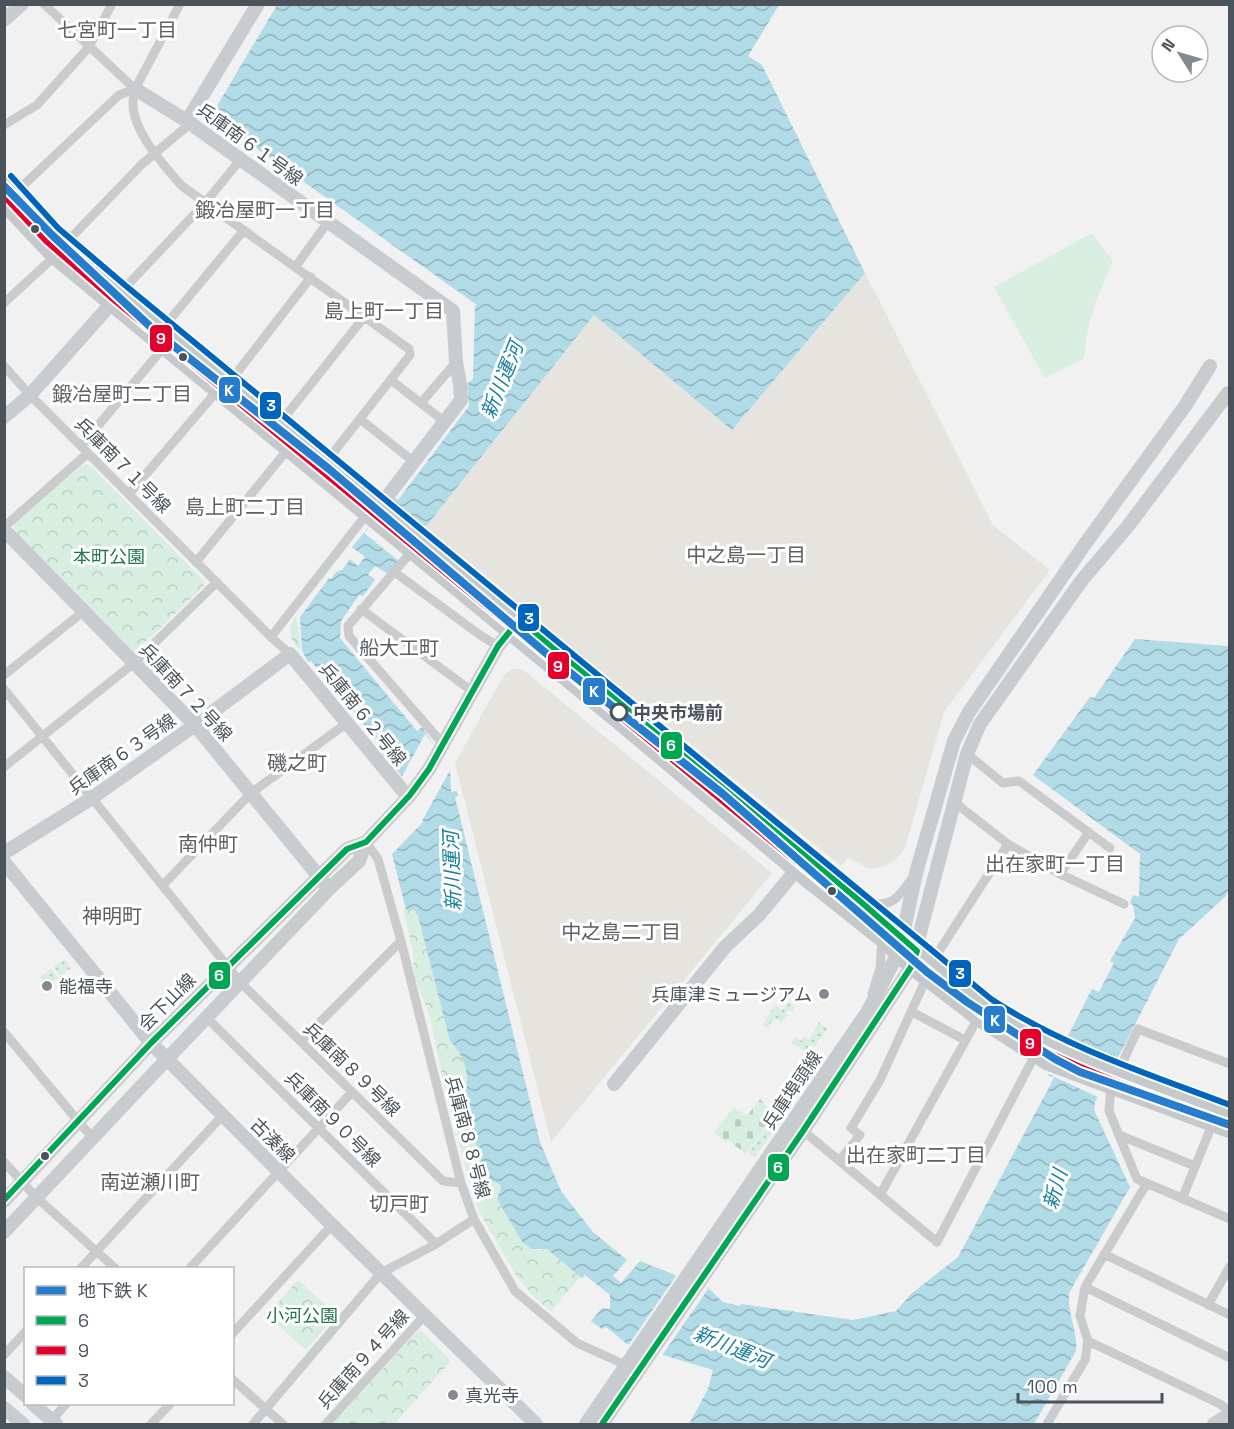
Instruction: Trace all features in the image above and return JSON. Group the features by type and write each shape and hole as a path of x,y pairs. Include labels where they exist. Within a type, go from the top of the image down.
{"main road":[{"path":"8,193 64,245 164,347 280,423 326,462 409,550 882,940 911,968 982,1012 1016,1026 1112,1079 1230,1131"},
{"path":"8,193 54,257 163,328 288,449 376,513 417,537 861,902 932,962 982,1012 1041,1059 1230,1115"}],"street":[{"path":"4,20 22,4"},
{"path":"44,4 135,88"},
{"path":"4,125 37,105 89,47 112,4"},
{"path":"180,4 135,88 133,103 138,124 155,153 182,186 409,349 410,355 326,462"},
{"path":"64,245 142,164 185,128 256,5"},
{"path":"8,193 118,94 135,88"},
{"name":"兵庫南６１号線","path":"135,88 188,121 453,311 461,400 376,513"},
{"path":"4,417 30,395 205,203 241,159"},
{"path":"296,266 328,222"},
{"path":"163,328 244,231"},
{"path":"4,303 54,257"},
{"path":"129,494 223,387 311,278"},
{"path":"280,423 365,316"},
{"path":"4,529 85,450 164,347"},
{"path":"421,403 456,362"},
{"name":"兵庫南７１号線","path":"4,366 30,395 271,637"},
{"name":"兵庫埠頭線","path":"694,1280 792,1121 868,1011 897,955 916,873 954,741 975,703 1085,544 1185,406 1210,366"},
{"path":"391,380 445,422"},
{"name":"兵庫埠頭線","path":"586,1425 637,1363 694,1280 803,1131 911,968 966,754 980,724 1083,580 1128,526 1228,393"},
{"path":"360,419 414,462"},
{"path":"196,562 288,449"},
{"path":"271,637 376,513"},
{"name":"兵庫南７２号線","path":"4,529 195,725 329,889"},
{"path":"409,550 348,626 349,636 441,748"},
{"path":"393,572 498,646"},
{"path":"4,767 134,663 217,582"},
{"path":"361,609 473,692"},
{"path":"4,675 84,611"},
{"name":"会下山線","path":"4,1232 329,889 359,861 366,842 409,796 429,769 498,646 519,620"},
{"name":"兵庫南６２号線","path":"271,637 409,796"},
{"name":"兵庫南６３号線","path":"4,853 92,798 288,655"},
{"name":"兵庫南８９号線","path":"4,689 241,983 443,1181 461,1183"},
{"path":"163,885 251,793 347,723"},
{"path":"966,754 1003,783 1019,781 1110,848"},
{"path":"954,802 1008,844 1060,874 1124,904"},
{"path":"1060,874 1089,832"},
{"name":"会下山線","path":"4,1201 151,1043 228,966 347,849 366,842"},
{"name":"兵庫南８８号線","path":"366,842 378,859 401,941 461,1183 474,1219 515,1291 577,1343 637,1363"},
{"path":"932,962 1008,844"},
{"path":"614,1084 725,947 759,915 806,858"},
{"name":"古湊線","path":"4,862 151,1043 536,1425"},
{"path":"861,902 879,906 891,902 903,892 916,873"},
{"path":"868,1011 880,968 882,940"},
{"path":"300,1041 401,941"},
{"path":"839,1161 860,1135 852,1128 880,1080 926,979"},
{"path":"912,1012 965,1040"},
{"path":"880,1195 982,1012"},
{"name":"兵庫南９０号線","path":"207,1018 436,1244"},
{"path":"1230,1064 1138,1029 1112,1079 1109,1112 1137,1179 1230,1219"},
{"path":"7,1039 93,1137"},
{"path":"792,1121 937,1242 1041,1059"},
{"path":"192,1267 352,1092"},
{"path":"83,1267 223,1115"},
{"path":"1182,1199 1212,1125"},
{"path":"1119,1135 1195,1166"},
{"path":"4,1162 36,1197 113,1267"},
{"path":"1047,1425 1085,1360 1088,1341 1080,1316 1085,1287 1147,1184"},
{"path":"253,1425 381,1272 436,1244 474,1219"},
{"path":"234,1332 332,1225"},
{"path":"1104,1254 1230,1315"},
{"path":"1208,1305 1229,1266"},
{"path":"1085,1287 1230,1358"},
{"name":"兵庫南９４号線","path":"326,1425 425,1315"},
{"path":"4,1355 24,1333"},
{"path":"1088,1341 1220,1404 1230,1412 1214,1425"},
{"name":"兵庫埠頭線","path":"602,1425 637,1363"},
{"path":"4,1377 24,1394"},
{"path":"234,1381 283,1425"},
{"path":"34,1405 51,1423 65,1405"},
{"path":"151,1425 169,1405"},
{"path":"4,1408 23,1425"}],"shaded area":[{"path":"865,273 993,525 1050,570 944,712 905,848 896,860 870,869 848,858 841,866 424,528 594,315 732,430"},
{"path":"512,669 521,669 527,673 772,873 551,1142 455,763 504,675"}],"green space":[{"path":"1092,233 1113,262 1094,308 1084,358 1045,378 994,287"},
{"name":"本町公園","path":"84,464 91,466 203,580 204,586 137,650 132,651 14,532 14,524"},
{"path":"296,616 301,646 299,650 290,634 291,625"},
{"path":"416,907 450,1041 460,1053 467,1074 464,1096 501,1189 538,1250 547,1249 581,1276 551,1311 536,1299 518,1278 481,1215 474,1197 443,1080 430,1017 414,976 413,950 403,910"},
{"path":"65,959 71,968 60,976 53,967"},
{"path":"51,969 58,978 46,986 40,977"},
{"path":"788,1002 795,1008 792,1012 789,1010 786,1013 788,1015 781,1023 775,1018 767,1028 763,1025 775,1005 782,1010"},
{"path":"818,1022 828,1029 814,1047 810,1045 805,1051 791,1043 795,1037 801,1041 805,1036 809,1039"},
{"path":"760,1099 775,1115 746,1154 728,1140 726,1142 714,1133 734,1107 747,1116"},
{"path":"778,1113 784,1118 754,1158 748,1153"},
{"name":"小河公園","path":"298,1280 337,1315 306,1350 267,1315"},
{"path":"420,1329 451,1361 394,1424 332,1424"}],"water":[{"path":"277,5 779,5 748,56 762,65 865,273 732,430 594,315 388,574 375,566 368,575 375,580 363,596 359,595 341,621 340,638 417,731 422,727 450,769 451,792 457,791 458,796 455,797 540,1142 561,1191 592,1231 627,1260 613,1276 621,1283 640,1261 708,1288 723,1302 853,1320 896,1311 911,1294 958,1257 1054,1078 1048,1075 1092,989 1099,992 1114,963 1110,961 1135,918 1133,905 1130,903 1133,895 1139,897 1140,854 1033,775 1090,697 1094,698 1135,639 1229,646 1229,889 1225,897 1179,939 1095,1102 1094,1110 1130,1187 1069,1293 1076,1351 1034,1424 689,1424 708,1389 713,1370 627,1344 606,1327 602,1329 591,1321 602,1308 610,1309 610,1295 585,1275 582,1278 547,1249 532,1249 523,1243 497,1199 501,1189 500,1184 485,1178 464,1096 467,1074 463,1060 450,1041 416,908 406,910 392,854 423,822 401,775 383,754 384,749 311,661 308,662 302,650 300,617 329,578 331,579 336,572 342,570 350,559 358,566 365,557 352,547 394,497 398,500 469,406 467,384 473,379 475,306 477,305 211,116"}],"pier":[{"path":"391,501 424,528 399,561 364,533"},
{"path":"425,734 452,767 422,821 401,778"},
{"path":"1066,1035 1118,1059 1100,1098 1046,1073"},
{"path":"678,1273 694,1279 708,1289 661,1357 627,1347"}],"metro line":[{"name":"K","path":"4,186 52,235 155,331 329,469 554,660 723,794 927,972 967,1002 1055,1059 1080,1072 1230,1125"}],"transit line":[{"name":"3","path":"11,176 58,228 126,286 991,999 1077,1045 1230,1105"},
{"name":"9","path":"4,196 46,241 114,300 980,1013 1038,1047 1069,1062 1227,1123"},
{"name":"6","path":"4,1200 151,1043 347,849 366,842 410,795 429,769 498,646 519,620 861,902 917,951 911,967 803,1131 602,1424"}],"place":[{"name":"中央市場前","path":"619,712"},
{"name":"能福寺","path":"47,986"},
{"name":"兵庫津ミュージアム","path":"824,994"},
{"name":"真光寺","path":"453,1395"}],"district":[{"name":"七宮町一丁目","path":"117,30"},
{"name":"鍛冶屋町一丁目","path":"265,210"},
{"name":"島上町一丁目","path":"384,311"},
{"name":"鍛冶屋町二丁目","path":"122,394"},
{"name":"島上町二丁目","path":"245,507"},
{"name":"中之島一丁目","path":"746,555"},
{"name":"船大工町","path":"399,648"},
{"name":"磯之町","path":"297,763"},
{"name":"南仲町","path":"208,844"},
{"name":"出在家町一丁目","path":"1055,864"},
{"name":"神明町","path":"112,916"},
{"name":"中之島二丁目","path":"621,932"},
{"name":"出在家町二丁目","path":"916,1155"},
{"name":"南逆瀬川町","path":"150,1182"},
{"name":"切戸町","path":"399,1204"}],"water label":[{"name":"新川運河","path":"502,380"},
{"name":"新川運河","path":"452,871"},
{"name":"新川","path":"1055,1189"},
{"name":"新川運河","path":"732,1347"}]}
